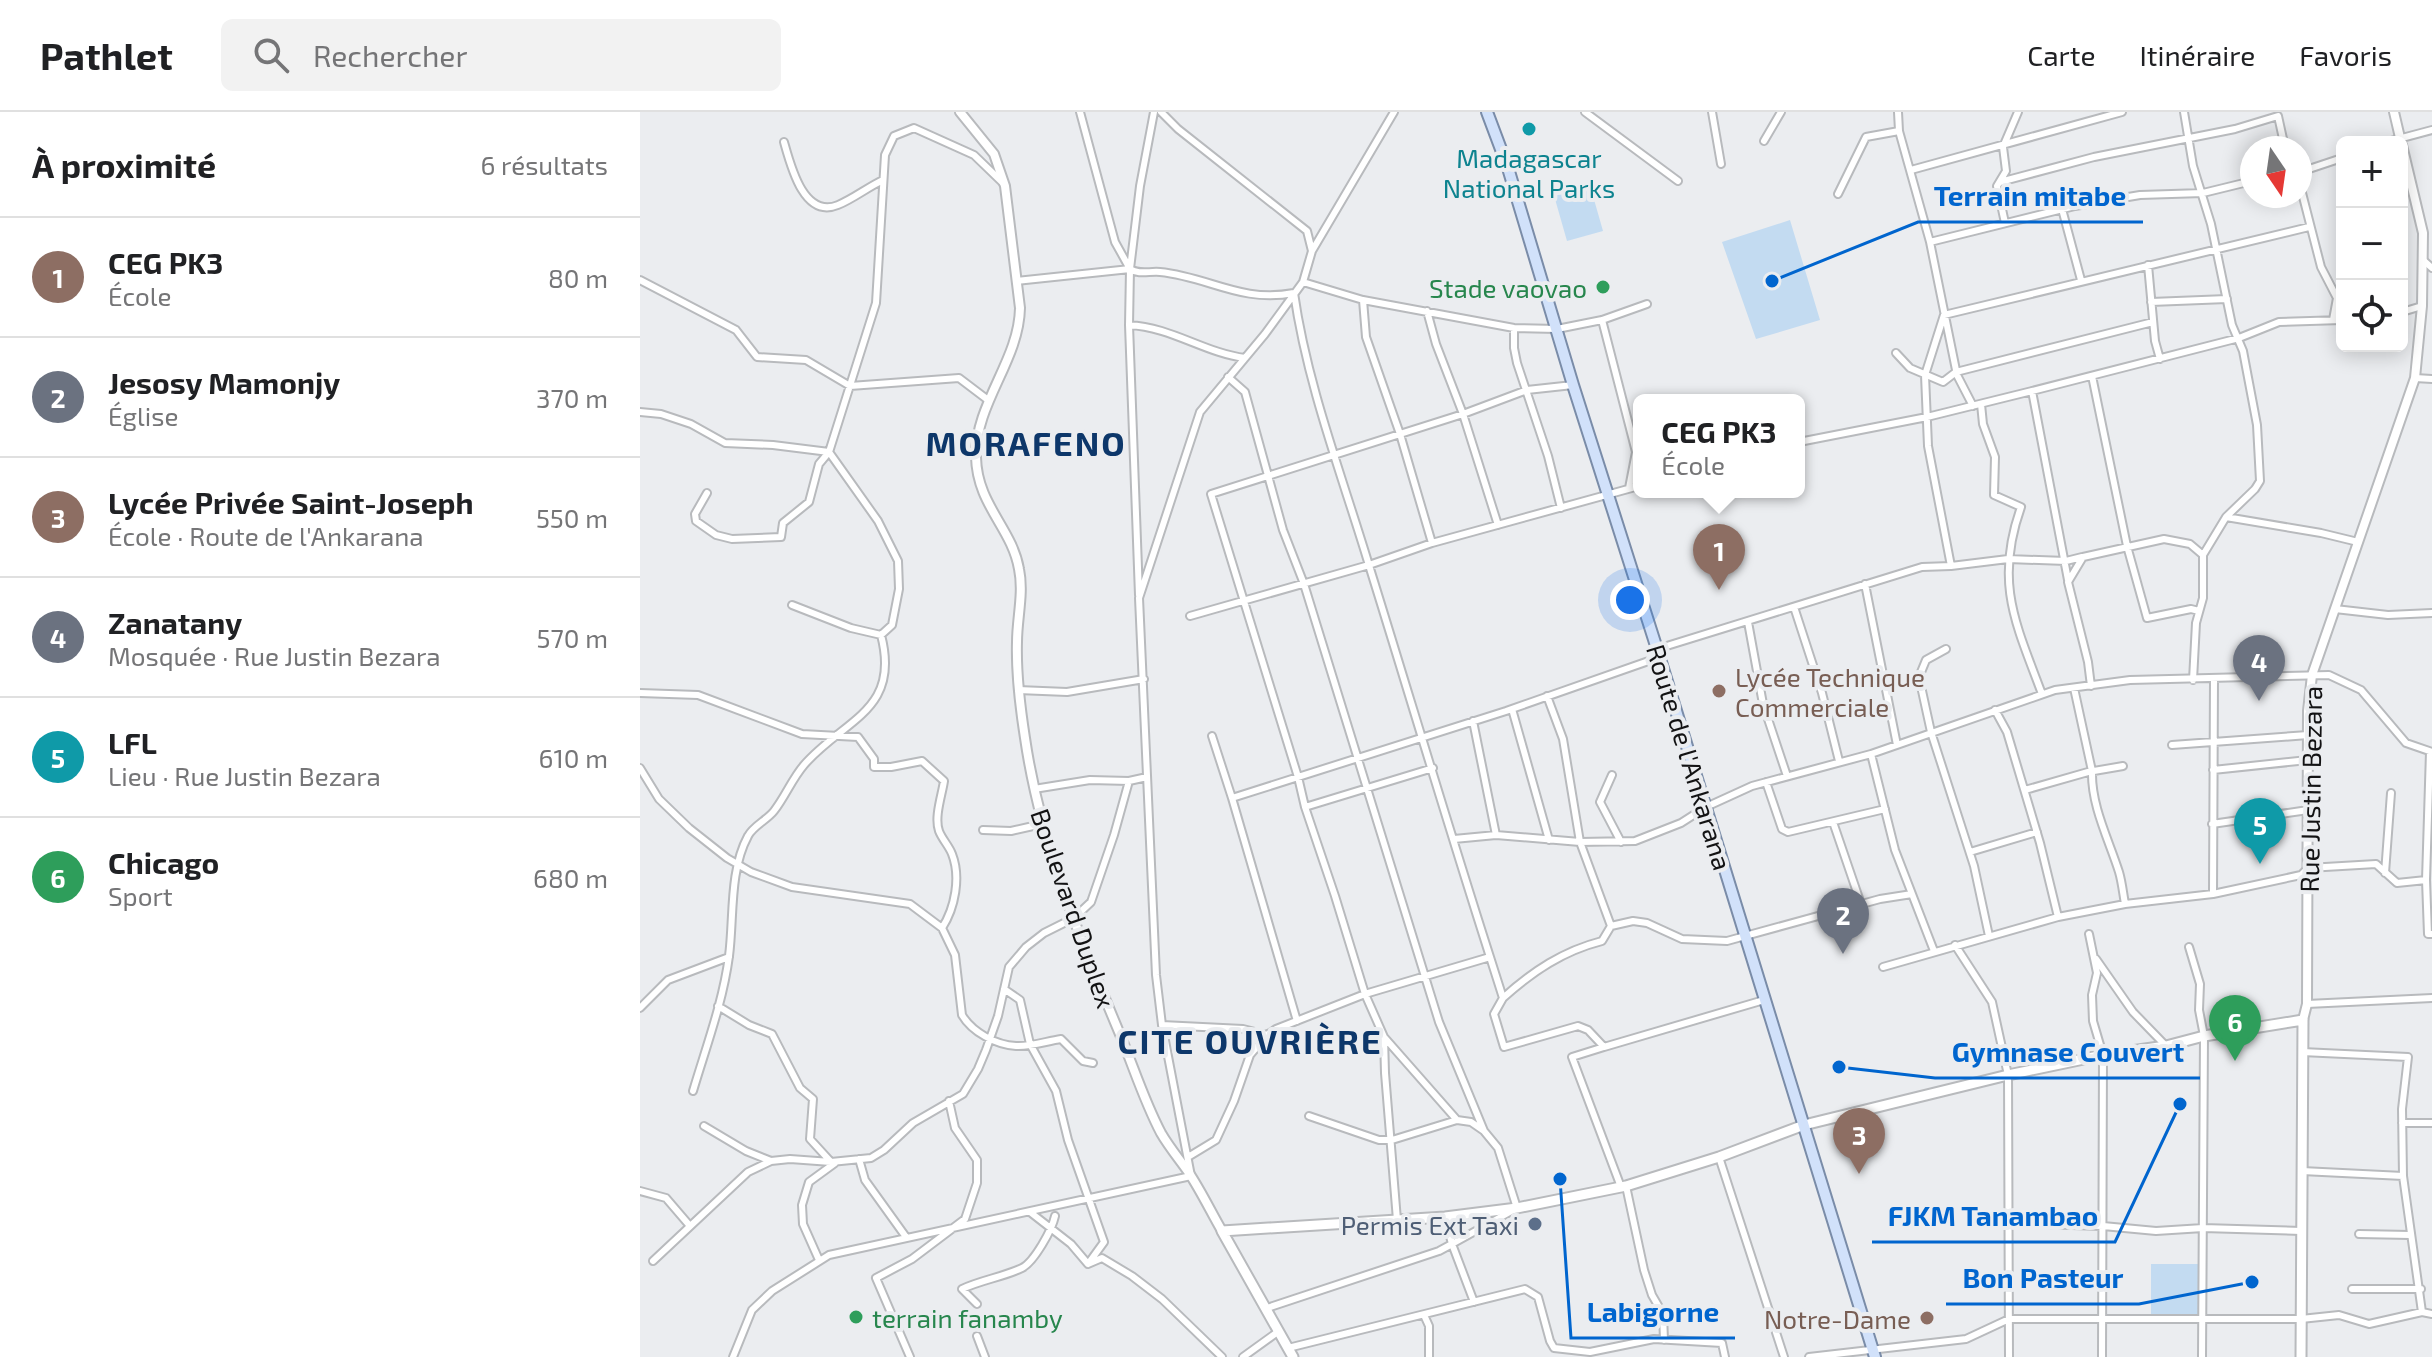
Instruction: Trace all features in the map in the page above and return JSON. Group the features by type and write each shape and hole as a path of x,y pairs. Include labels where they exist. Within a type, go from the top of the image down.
{"main road":[{"name":"Route de l'Ankarana","path":"1487,112 1508,168 1873,1352"},
{"path":"1222,1231 1445,1217 1517,1208 1623,1187 1719,1157 1804,1125 2008,1075 2204,1036 2303,1020"},
{"name":"Rue Justin Bezara","path":"2301,1357 2303,1020"},
{"name":"Boulevard Duplex","path":"1222,1231 1291,1352"}],"street":[{"name":"Boulevard Duplex","path":"960,112 994,154 1005,186 1016,281 1020,324 1014,345 988,400 976,457 979,483 986,503 1012,546 1020,570 1018,690 1042,824 1088,960 1162,1134 1191,1176 1222,1231"},
{"path":"1080,112 1115,242 1130,269 1135,273 1159,272 1188,278 1247,295 1294,293"},
{"path":"733,1357 752,1310 772,1291 819,1260 906,1237 1191,1176 1162,1025 1156,975 1129,325 1130,269 1140,186 1154,112"},
{"path":"1161,112 1178,129 1307,231 1312,251"},
{"path":"1139,598 1200,412 1303,282 1312,251 1394,112"},
{"path":"1585,112 1678,181"},
{"path":"1712,112 1721,164"},
{"path":"1764,141 1781,112"},
{"path":"1898,112 1899,131 1930,242 1956,372 1973,406"},
{"path":"2005,223 1997,186 2006,171 2003,147 2018,112"},
{"path":"1911,170 2122,112"},
{"path":"2184,112 2193,166 2217,249 2232,325 2239,338 2257,425 2260,481 2226,517 2203,555 2203,598 2196,623 2193,680"},
{"name":"Rue Justin Bezara","path":"2394,112 2400,136"},
{"path":"2000,182 2094,157 2189,140 2278,116 2282,136"},
{"path":"707,493 695,514 696,521 716,535 732,539 781,537 783,523 809,502 819,464 829,452 876,303 885,155 894,136 914,128 974,155 1005,186"},
{"path":"2408,139 2432,130"},
{"path":"1838,194 1866,137 1899,131"},
{"path":"784,142 804,193 813,205 823,208 837,206 883,180"},
{"path":"2312,168 2336,160"},
{"name":"Rue Justin Bezara","path":"2303,1020 2307,1004 2308,711 2312,675 2415,378 2426,255 2408,170"},
{"path":"1930,242 2062,209 2140,195 2203,193 2240,184"},
{"path":"1805,441 1981,404 2239,338 2279,322 2333,320 2337,298 2321,267 2305,208"},
{"path":"2062,209 2081,280"},
{"path":"1944,315 2309,227"},
{"path":"2426,255 2432,268"},
{"path":"2148,265 2160,359"},
{"path":"1016,281 1130,269"},
{"path":"640,280 736,330 757,357 806,360 850,386 959,378 988,400"},
{"path":"1303,282 1363,300 1514,328 1557,329 1602,320 1647,304"},
{"path":"1294,293 1311,376 1503,998"},
{"path":"2151,302 2227,299"},
{"path":"1363,300 1366,337 1400,434 1432,543"},
{"path":"2408,310 2422,306"},
{"path":"1427,311 1498,525"},
{"path":"1944,315 1925,375 1928,446 1951,566"},
{"path":"1602,320 1633,440"},
{"path":"1896,353 1910,368 1943,382 1956,372 2153,322"},
{"path":"1129,325 1175,334 1214,350 1245,358"},
{"path":"1514,328 1514,348 1561,508"},
{"path":"2092,376 2127,546 2147,618 2191,609 2199,611"},
{"path":"1228,377 1245,392 1283,530 1304,584 1439,1022 1484,1131"},
{"path":"2415,378 2432,379"},
{"path":"1457,1120 1384,1037 1365,994 1211,494 1463,414 1527,390 1573,385"},
{"path":"2032,391 2091,686"},
{"path":"1981,404 1983,424 1995,457 1994,495 2021,507 2011,536 2008,590 2042,694"},
{"path":"640,412 661,414 691,424 725,443 829,452 878,521 898,561 899,589 892,625 881,635"},
{"path":"1629,488 1633,467"},
{"path":"1190,616 1369,565 1432,543 1633,487"},
{"path":"2226,517 2358,542"},
{"path":"1232,798 1512,709 1658,653 1922,567 2008,559 2066,561 2164,539 2190,544 2203,555"},
{"path":"2068,582 2083,557"},
{"path":"1865,584 1897,745"},
{"path":"792,605 851,628 881,635"},
{"path":"1794,607 1822,693 1839,761"},
{"path":"2335,609 2388,615 2432,613"},
{"path":"1748,622 1763,704 1787,776"},
{"path":"693,1091 729,957 738,865 749,834 773,813 803,766 876,700 882,687 886,652 881,635"},
{"path":"1946,649 1926,660 1919,677 1931,732 1970,852 1989,936"},
{"path":"1454,839 1496,835 1580,842 1635,841 1681,823 1706,807 1766,782 1871,754 2042,694 2130,680 2329,675 2361,690 2406,743 2431,752 2426,880 2428,934 2432,934"},
{"path":"1018,690 1067,692 1144,679"},
{"path":"2213,894 2214,679"},
{"path":"2074,688 2092,771 2091,785 2120,874 2125,904"},
{"path":"640,693 698,695 802,734 858,737 874,759 874,767 922,761 944,781 938,830 953,855 955,894 942,928"},
{"path":"1547,696 1563,739 1580,842 1611,926"},
{"path":"1512,709 1549,840"},
{"path":"1995,710 2007,732 2025,790 2058,917"},
{"path":"1473,721 1496,835"},
{"path":"2172,745 2308,735"},
{"path":"1212,736 1297,1021"},
{"path":"1871,754 1895,850 1934,951"},
{"path":"2213,770 2308,760"},
{"path":"2025,790 2092,771 2123,766"},
{"path":"640,768 659,799 689,828 738,865 792,887 910,904 942,928 955,955 962,1015 966,1022 989,1040 1016,1046 1061,1039 1083,1061 1093,1063"},
{"path":"1305,807 1433,768"},
{"path":"1612,775 1600,802 1621,842"},
{"path":"1034,789 1090,780 1129,781 1147,777"},
{"path":"653,1261 748,1172 771,1161 871,1158 913,1123 963,1094 978,1069 989,1040 1009,967 1026,947 1044,933 1074,918 1091,902 1129,781"},
{"path":"1766,782 1782,829 1788,832 1885,809"},
{"path":"2385,873 2391,793"},
{"path":"2212,824 2308,810"},
{"path":"1833,822 1861,904"},
{"path":"983,830 1011,831 1042,824"},
{"path":"1970,852 2037,832"},
{"path":"1883,967 2058,917 2125,904 2213,894 2301,875 2308,868 2376,864 2397,883 2426,880"},
{"path":"1604,1047 1588,1030 1578,1026 1504,1047 1494,1014 1503,998 1525,978 1561,955 1602,941 1611,926 1633,921 1647,923 1682,939 1727,941 1861,904 1912,894"},
{"path":"2089,934 2097,973 2092,995 2093,1021 2103,1055 2102,1357"},
{"path":"1955,945 1992,1002 2008,1075 2009,1357"},
{"path":"2189,947 2200,984 2199,1010 2204,1036 2202,1357"},
{"path":"640,1008 668,980 729,957"},
{"path":"1188,1157 1216,1140 1231,1110 1250,1055 1267,1035 1365,994 1490,957"},
{"path":"2095,957 2133,1012 2166,1046"},
{"path":"1004,989 1020,1000 1030,1044 1056,1091 1068,1140 1104,1242 1088,1264"},
{"path":"2307,1004 2432,998"},
{"path":"1664,1340 1663,1314 1652,1295 1644,1270 1623,1187 1572,1057 1764,1000"},
{"path":"718,1006 749,1025 772,1034 800,1088 813,1099 810,1139 835,1161"},
{"path":"1162,1025 1243,1029 1267,1035"},
{"path":"1384,1037 1397,1220"},
{"path":"2302,1052 2408,1057 2402,1123 2403,1176 2422,1312"},
{"path":"910,1357 876,1278 912,1259 965,1219 977,1183 977,1160 955,1128 949,1101"},
{"path":"1267,1308 1439,1251 1517,1208 1498,1148 1484,1131 1471,1122 1457,1120 1392,1140 1379,1140 1309,1116"},
{"path":"2402,1123 2432,1123"},
{"path":"704,1126 746,1151 771,1161"},
{"path":"1719,1157 1784,1357"},
{"path":"859,1159 865,1180 906,1237"},
{"path":"819,1260 803,1224 802,1205 809,1182 835,1161"},
{"path":"2302,1171 2403,1176"},
{"path":"640,1191 666,1198 690,1226"},
{"path":"1030,1212 1071,1244 1088,1264"},
{"path":"977,1304 962,1289 1024,1267 1052,1229 1055,1216"},
{"path":"1445,1217 1474,1302"},
{"path":"2009,1223 2156,1231 2203,1228 2301,1231"},
{"path":"2359,1234 2410,1235"},
{"path":"1088,1264 1102,1258 1132,1276 1162,1299 1222,1357"},
{"path":"1291,1352 1525,1289 1538,1297 1554,1348 1590,1352 1650,1339 1722,1343 1725,1357"},
{"path":"2352,1289 2421,1289"},
{"path":"1809,1357 1966,1339 2009,1319 2301,1319 2339,1315 2369,1324 2422,1312 2432,1314"},
{"path":"1424,1315 1429,1326 1429,1357"},
{"path":"1243,1357 1279,1331"},
{"path":"977,1336 985,1357"},
{"path":"1560,1357 1561,1348"}],"shaded area":[{"path":"1589,182 1603,231 1567,241 1553,192"},
{"path":"1790,220 1820,320 1756,339 1722,242"},
{"path":"2151,1264 2201,1264 2201,1317 2151,1317"}],"place":[{"name":"Madagascar National Parks","path":"1529,129"},
{"name":"Terrain mitabe","path":"1772,281"},
{"name":"Stade vaovao","path":"1603,287"},
{"name":"CEG PK3","path":"1719,590"},
{"name":"Lycée Technique Commerciale","path":"1719,691"},
{"name":"Zanatany","path":"2259,701"},
{"name":"LFL","path":"2260,864"},
{"name":"Jesosy Mamonjy","path":"1843,954"},
{"name":"Chicago","path":"2235,1061"},
{"name":"Gymnase Couvert","path":"1839,1067"},
{"name":"FJKM Tanambao","path":"2180,1104"},
{"name":"Lycée Privée Saint-Joseph","path":"1859,1174"},
{"name":"Labigorne","path":"1560,1179"},
{"name":"Permis Ext Taxi","path":"1535,1224"},
{"name":"Bon Pasteur","path":"2252,1282"},
{"name":"terrain fanamby","path":"856,1317"},
{"name":"Notre-Dame","path":"1927,1318"}],"district":[{"name":"MORAFENO","path":"1026,442"},
{"name":"CITE OUVRIÈRE","path":"1250,1040"}]}
